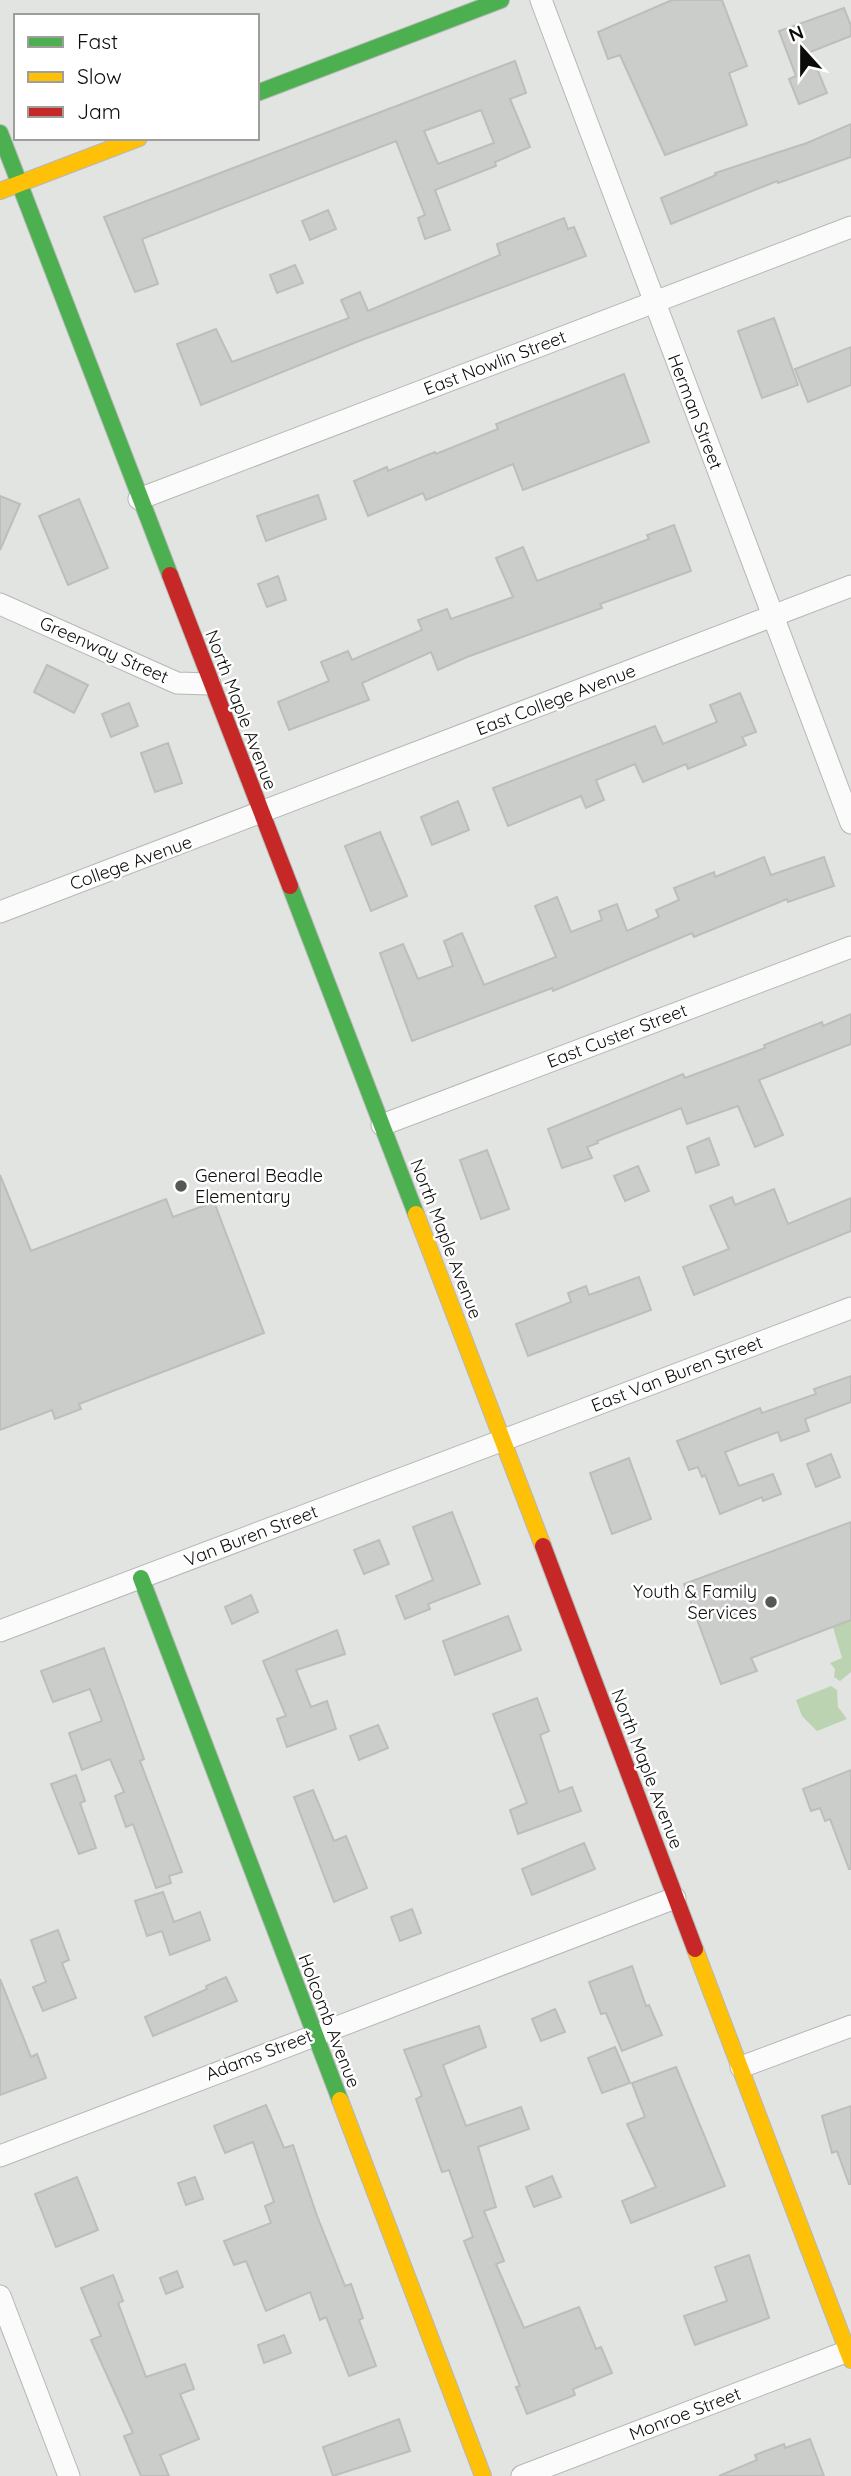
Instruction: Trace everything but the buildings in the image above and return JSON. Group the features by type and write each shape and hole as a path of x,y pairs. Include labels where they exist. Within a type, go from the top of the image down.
{"street":[{"path":"259,92 501,0"},
{"name":"Herman Street","path":"541,0 653,303 851,822"},
{"name":"North Maple Avenue","path":"0,133 382,1125 849,2356"},
{"path":"0,191 134,140"},
{"name":"East Nowlin Street","path":"139,499 851,227"},
{"name":"East College Avenue","path":"261,814 851,586"},
{"name":"Greenway Street","path":"0,604 177,683 210,684"},
{"name":"College Avenue","path":"0,912 261,814"},
{"name":"East Custer Street","path":"382,1125 851,947"},
{"name":"East Van Buren Street","path":"502,1440 851,1308"},
{"name":"Van Buren Street","path":"0,1632 502,1440"},
{"name":"Holcomb Avenue","path":"141,1578 483,2476"},
{"name":"Adams Street","path":"0,2156 313,2034 675,1898"},
{"path":"741,2067 851,2026"},
{"path":"0,2296 69,2476"},
{"name":"Monroe Street","path":"522,2476 849,2356"}],"green space":[{"path":"851,1620 851,1672 840,1681 834,1677 835,1669 830,1663 842,1658 833,1627"},
{"path":"831,1686 837,1690 838,1707 847,1719 817,1731 802,1716 796,1700"}],"traffic: fast":[{"path":"259,92 501,0"},
{"path":"0,133 170,575"},
{"path":"290,886 416,1214"},
{"path":"141,1578 340,2100"}],"traffic: slow":[{"path":"0,191 134,140"},
{"path":"416,1214 543,1546"},
{"path":"695,1949 851,2360"},
{"path":"340,2100 483,2476"}],"traffic: jam":[{"path":"170,575 290,886"},
{"path":"543,1546 695,1949"}],"place":[{"name":"General Beadle Elementary","path":"181,1186"},
{"name":"Youth & Family Services","path":"771,1602"}]}
